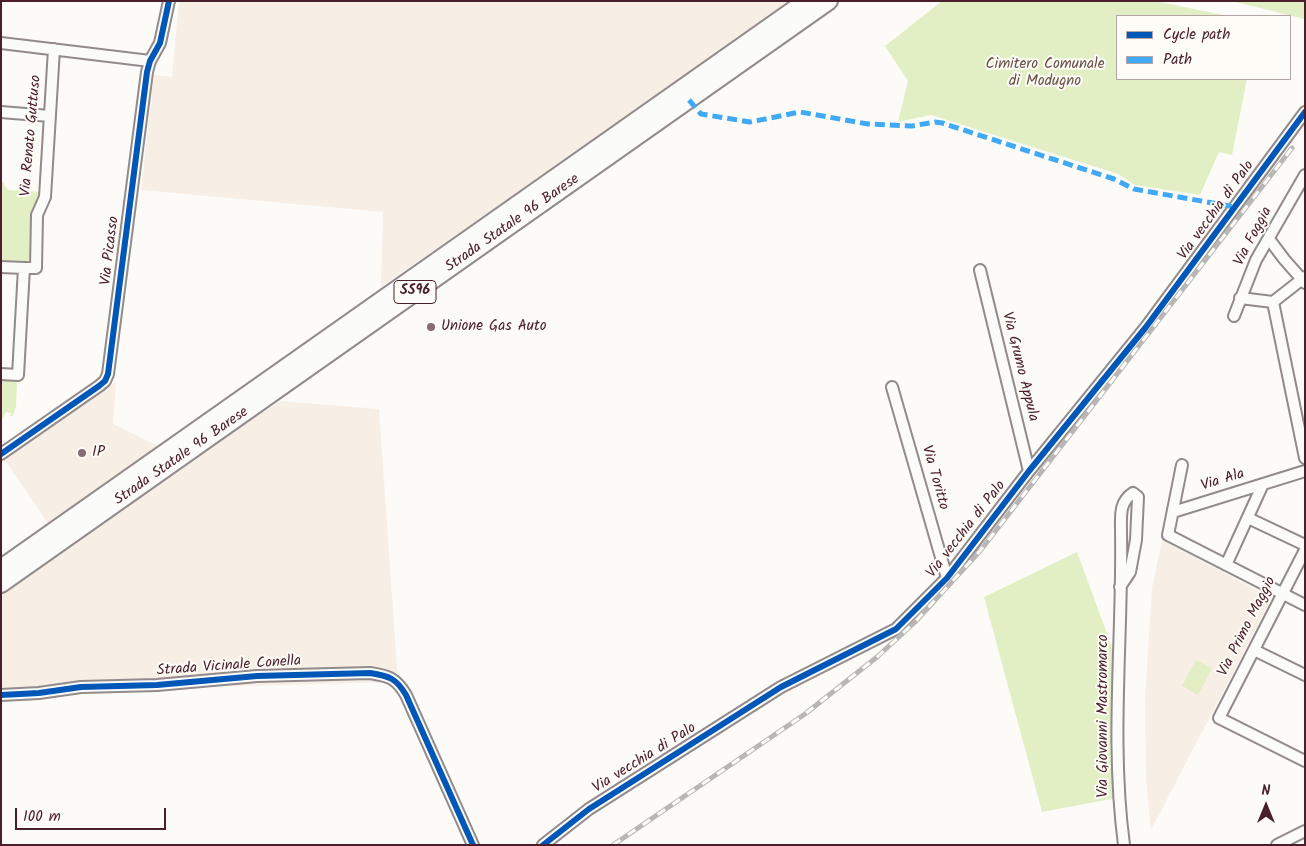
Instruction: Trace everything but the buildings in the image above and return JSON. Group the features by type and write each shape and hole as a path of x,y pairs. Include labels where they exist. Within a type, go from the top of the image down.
{"main road":[{"name":"Strada Statale 96 Barese","path":"1,568 806,1"},
{"name":"Strada Statale 96 Barese","path":"1,584 829,1"}],"street":[{"name":"Via Picasso","path":"1,454 99,386 105,381 108,374 147,72 150,61 160,43 169,1"},
{"path":"1,43 150,61"},
{"name":"Via Renato Guttuso","path":"24,268 36,268 37,214 45,197 54,49"},
{"path":"1,112 50,116"},
{"name":"Via vecchia di Palo","path":"543,845 590,809 781,687 896,629 947,578 1029,471 1146,327 1305,112"},
{"name":"Via Foggia","path":"1234,316 1256,260 1305,175"},
{"path":"1240,298 1273,302 1304,280 1284,259 1269,239"},
{"path":"1,267 24,268 18,375 1,374"},
{"name":"Via Grumo Appula","path":"980,270 1029,471"},
{"path":"1273,302 1305,458"},
{"name":"Via Toritto","path":"892,387 947,578"},
{"path":"1182,464 1168,535 1305,605"},
{"name":"Via Ala","path":"1173,512 1305,471"},
{"path":"1226,565 1263,484"},
{"name":"Via Giovanni Mastromarco","path":"1120,587 1130,572 1136,540 1138,498 1133,493 1128,496 1122,506 1120,587 1117,736 1118,790 1124,845"},
{"path":"1248,518 1305,545"},
{"name":"Via Primo Maggio","path":"1305,550 1219,718 1305,761"},
{"path":"1254,650 1305,675"},
{"name":"Strada Vicinale Conella","path":"1,695 40,693 81,687 157,685 257,676 370,673 384,675 398,682 406,695 473,845"},
{"path":"1276,845 1305,831"}],"shaded area":[{"path":"179,1 791,1 381,287 383,212 141,190 154,75 172,77"},
{"name":"IP","path":"116,382 113,424 158,446 48,523 5,460"},
{"path":"281,401 379,409 398,682 1,692 1,593 237,427"},
{"path":"1162,540 1272,598 1151,830 1146,778 1145,699 1152,588"}],"green space":[{"name":"Cimitero Comunale di Modugno","path":"942,1 1155,1 1223,15 1116,15 1116,80 1247,80 1232,155 1219,152 1200,195 1135,185 1118,174 931,115 898,122 908,81 885,46"},
{"path":"1231,1 1303,1 1305,3 1305,19"},
{"path":"1,180 8,190 41,192 34,210 31,258 22,264 1,263"},
{"path":"10,378 16,381 17,384 16,406 13,416 10,416 11,413 6,412 1,422 1,380"},
{"path":"1077,552 1115,655 1116,798 1042,812 984,597"},
{"path":"1196,660 1212,668 1198,695 1182,686"}],"railway":[{"path":"613,845 805,714 877,657 915,622 980,551 1292,148"}],"marked path":[{"path":"689,100 701,114 750,122 800,112 868,124 912,126 935,122 942,123 1114,179 1134,189 1235,207"}],"cycle path":[{"path":"1,454 99,386 105,381 108,374 147,72 150,61 160,43 169,1"},
{"path":"543,845 589,809 781,687 896,629 947,578 1029,471 1146,327 1305,112"},
{"path":"1,695 39,693 81,687 157,685 257,676 370,673 382,675 395,681 406,695 473,845"}],"place":[{"name":"Unione Gas Auto","path":"431,327"},
{"name":"IP","path":"82,453"}]}
